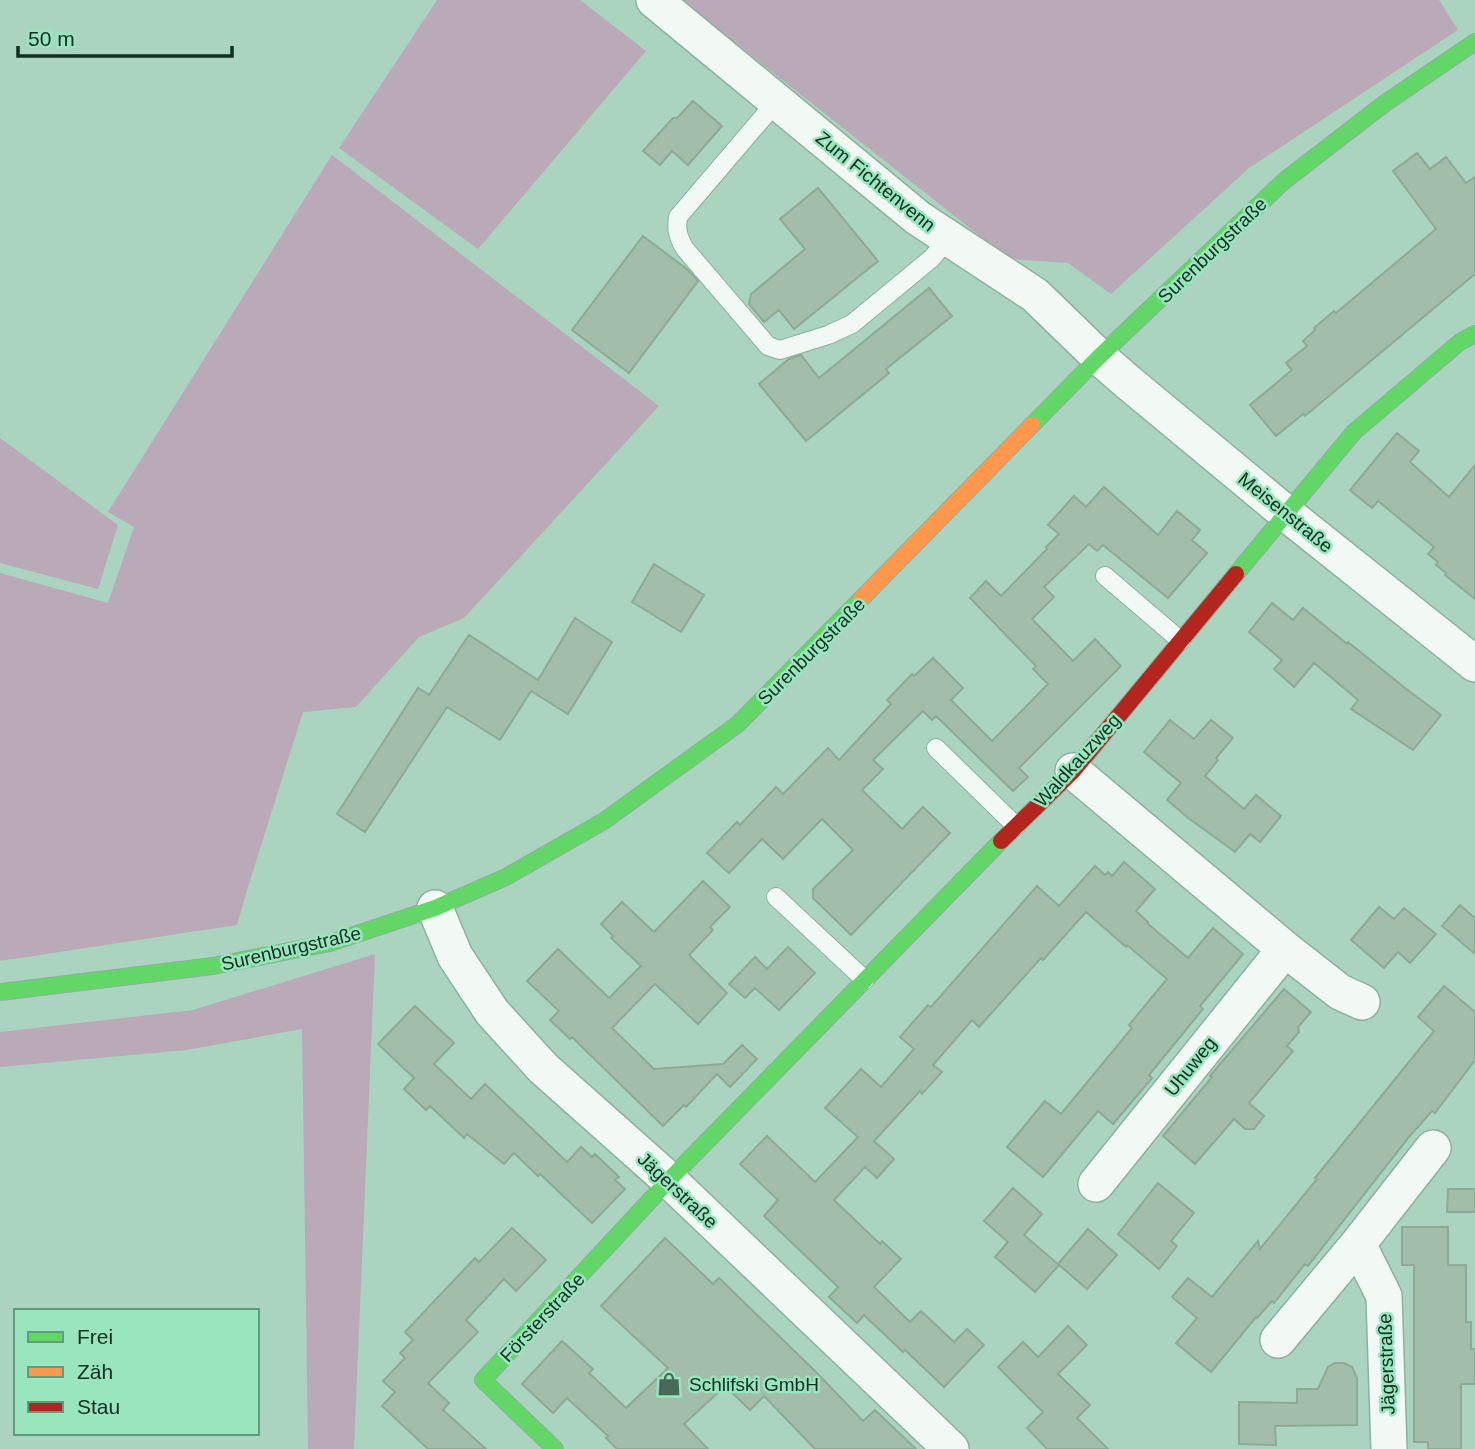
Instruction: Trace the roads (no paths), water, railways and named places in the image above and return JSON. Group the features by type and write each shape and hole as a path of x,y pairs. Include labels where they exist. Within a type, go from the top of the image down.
{"street":[{"name":"Zum Fichtenvenn","path":"654,0 918,218 1035,295 1099,357"},
{"name":"Surenburgstraße","path":"0,992 213,966 330,943 435,908 506,877 604,821 738,724 1099,357 1284,181 1384,104 1475,42"},
{"name":"Waldkauzweg","path":"669,1180 1073,771 1354,432 1460,342 1475,334"},
{"name":"Meisenstraße","path":"1099,357 1287,514 1475,664"},
{"path":"1073,771 1284,948 1340,992 1362,1002"},
{"name":"Jägerstraße","path":"435,908 455,956 492,1012 543,1068 669,1180 951,1449"},
{"name":"Uhuweg","path":"1096,1184 1284,948"},
{"path":"1278,1340 1433,1148"},
{"name":"Försterstraße","path":"555,1449 483,1380 669,1180"},
{"name":"Jägerstraße","path":"1358,1244 1384,1296 1389,1449"}],"lane":[{"path":"777,101 678,217 676,228 685,249 768,346 780,350 828,335 852,324 932,258 948,238"},
{"path":"1105,576 1181,641"},
{"path":"936,748 1016,826"},
{"path":"776,897 865,980"}],"place":[{"name":"Schlifski GmbH","path":"669,1384"}]}
